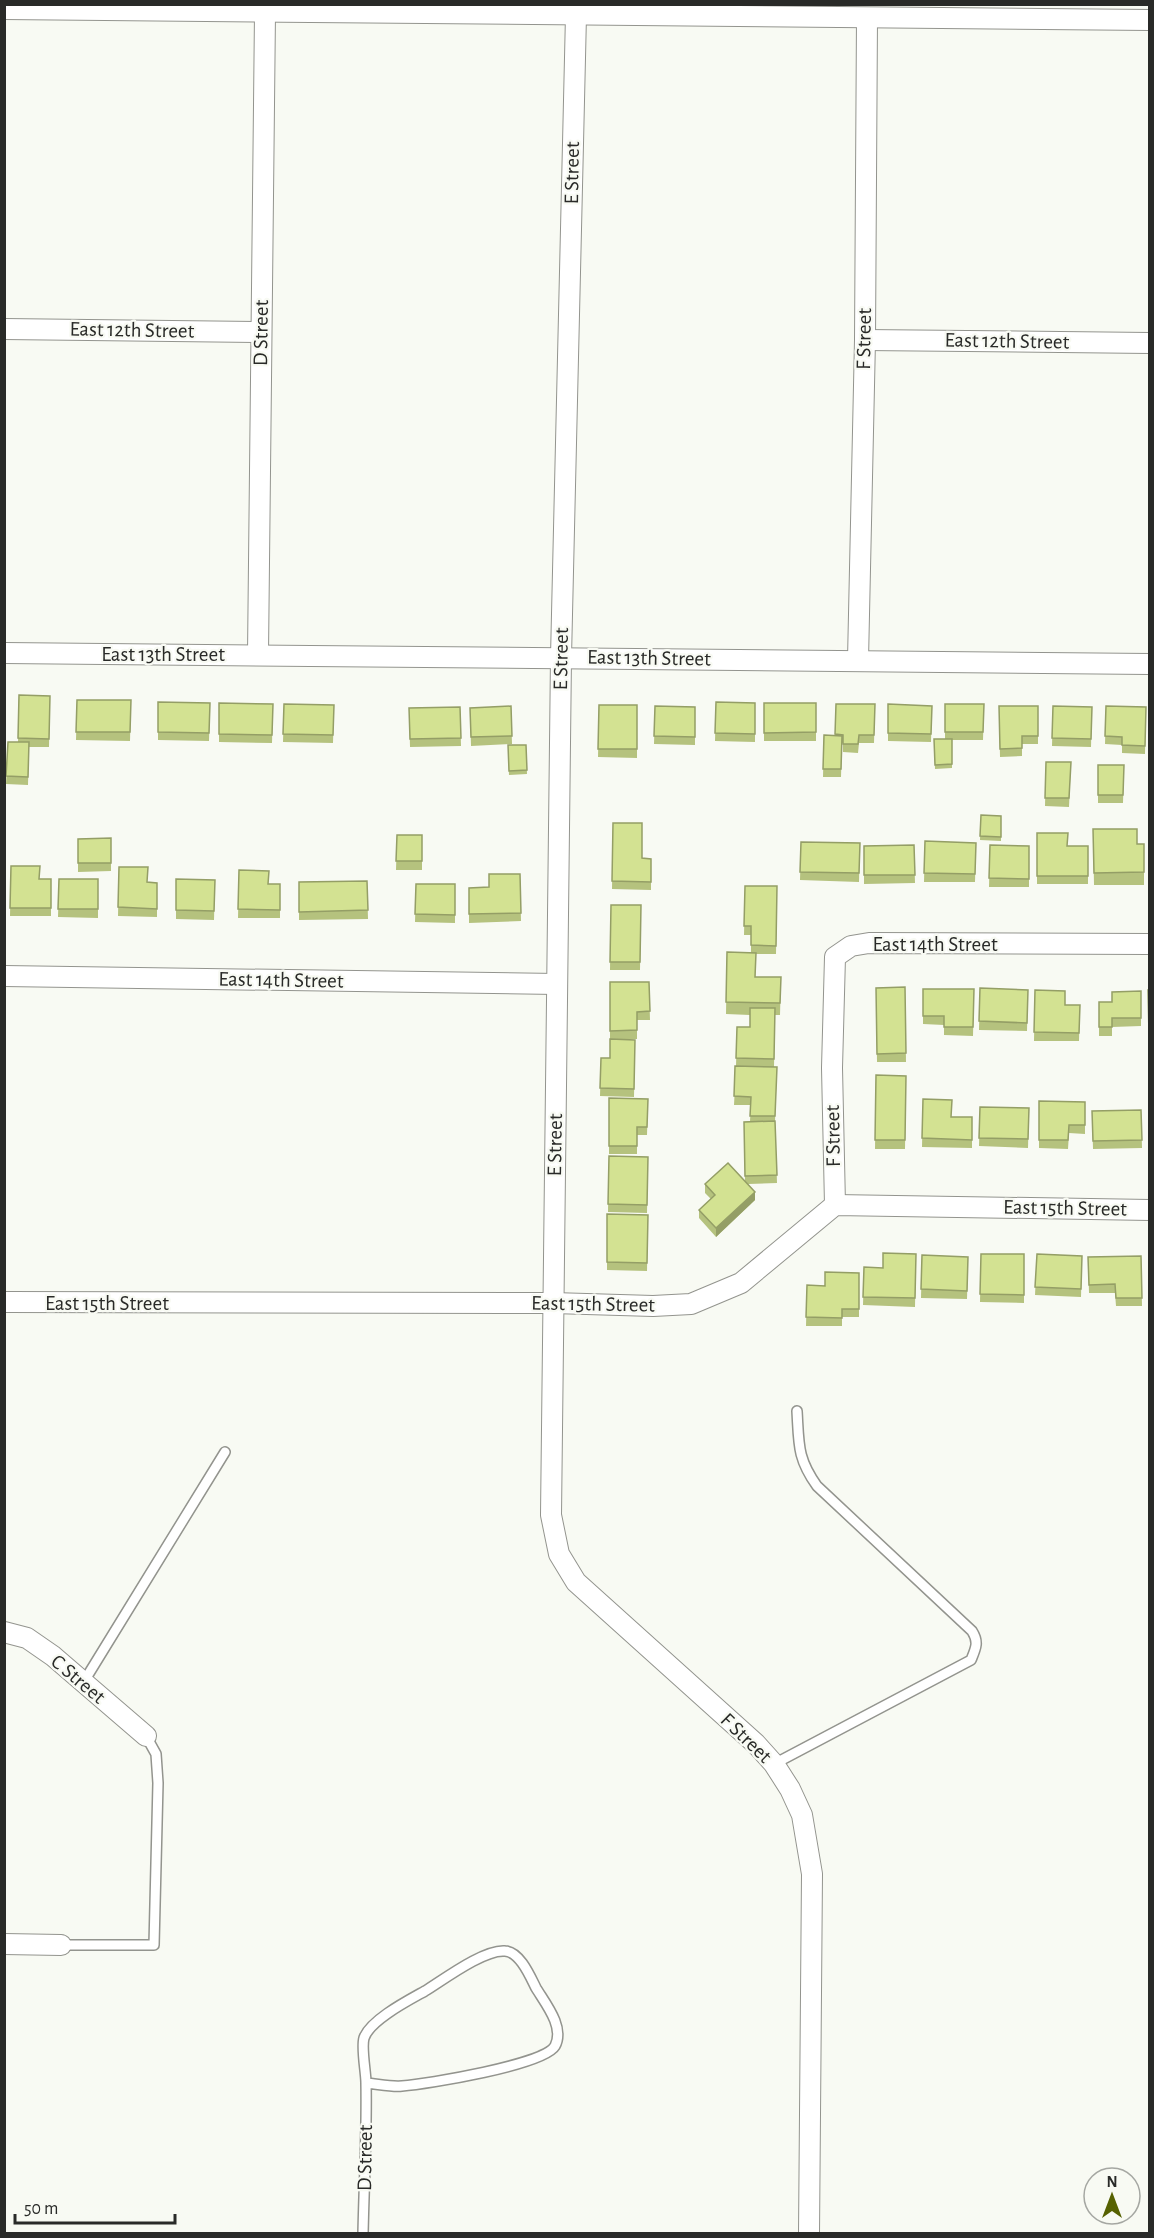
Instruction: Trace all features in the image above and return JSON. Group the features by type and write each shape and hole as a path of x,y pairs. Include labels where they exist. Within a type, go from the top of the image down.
{"street":[{"path":"4,9 1149,20"},
{"name":"D Street","path":"258,654 265,13"},
{"name":"E Street","path":"553,1303 561,657 576,15"},
{"name":"F Street","path":"858,660 867,18"},
{"name":"East 12th Street","path":"4,329 260,332"},
{"name":"East 12th Street","path":"864,340 1149,343"},
{"name":"East 13th Street","path":"4,653 1149,664"},
{"name":"East 14th Street","path":"832,1068 835,957 851,946 869,943 1149,944"},
{"name":"East 14th Street","path":"4,976 556,984"},
{"name":"F Street","path":"832,1068 835,1205"},
{"name":"East 15th Street","path":"4,1302 553,1303 653,1306 692,1304 741,1283 835,1205 1149,1210"},
{"name":"F Street","path":"553,1303 551,1515 559,1554 576,1582 756,1744 774,1764 790,1789 802,1815 812,1874 809,2234"},
{"name":"C Street","path":"4,1632 27,1638 53,1656 146,1736"},
{"path":"4,1944 61,1945"}],"lane":[{"path":"774,1764 971,1660 977,1646 972,1630 817,1486 800,1457 797,1411"},
{"path":"83,1683 225,1452"},
{"path":"61,1945 154,1945 158,1783 156,1754 146,1736"},
{"name":"D Street","path":"363,2234 366,2083 364,2038 369,2031 385,2014 482,1957 504,1951 514,1953 527,1970 555,2022 557,2031 555,2045 540,2056 484,2073 401,2086 366,2083"}],"building":[{"path":"19,695 50,696 49,739 18,738"},
{"path":"77,700 131,700 130,732 76,732"},
{"path":"158,702 210,703 209,733 158,732"},
{"path":"716,702 755,703 755,734 715,733"},
{"path":"219,703 273,704 272,735 219,734"},
{"path":"764,703 816,703 816,732 764,733"},
{"path":"284,704 334,705 333,735 283,734"},
{"path":"836,704 875,704 874,735 859,735 858,744 843,744 843,735 835,734"},
{"path":"888,704 932,706 931,734 888,733"},
{"path":"945,704 984,704 983,732 945,732"},
{"path":"599,705 637,705 637,749 598,749"},
{"path":"511,706 512,736 471,737 470,708"},
{"path":"655,706 695,707 695,737 654,736"},
{"path":"999,706 1038,706 1038,736 1022,736 1022,748 1000,749"},
{"path":"1053,706 1092,707 1091,739 1052,738"},
{"path":"1106,706 1146,707 1145,746 1122,745 1122,737 1105,736"},
{"path":"460,707 461,738 410,739 409,708"},
{"path":"824,735 842,736 841,769 823,769"},
{"path":"934,739 952,739 952,764 935,765"},
{"path":"8,742 29,742 28,777 6,776"},
{"path":"508,745 526,745 527,770 509,771"},
{"path":"1046,762 1071,762 1069,798 1045,798"},
{"path":"1098,765 1124,765 1123,795 1098,795"},
{"path":"981,815 1001,816 1001,837 980,836"},
{"path":"613,823 642,823 642,858 651,859 651,882 612,881"},
{"path":"1093,829 1137,829 1137,844 1144,844 1144,872 1094,873"},
{"path":"1037,833 1068,833 1067,846 1088,846 1088,876 1037,876"},
{"path":"397,835 422,835 422,861 396,861"},
{"path":"111,838 111,863 78,863 78,839"},
{"path":"925,841 976,843 975,874 924,873"},
{"path":"801,842 860,843 859,873 800,872"},
{"path":"914,845 915,875 864,875 864,846"},
{"path":"990,845 1029,846 1029,879 989,878"},
{"path":"11,866 40,866 39,879 51,879 51,908 10,908"},
{"path":"119,867 148,867 147,882 157,883 157,909 118,907"},
{"path":"239,870 269,871 268,884 280,884 280,910 238,909"},
{"path":"489,874 520,874 521,913 469,914 469,888 489,887"},
{"path":"59,879 98,879 98,909 58,909"},
{"path":"176,879 215,880 214,911 176,910"},
{"path":"367,881 368,910 299,912 299,882"},
{"path":"416,884 455,884 455,915 415,914"},
{"path":"745,886 777,886 776,946 751,945 751,926 744,926"},
{"path":"611,905 641,905 640,962 610,962"},
{"path":"727,952 756,953 755,977 781,977 780,1003 726,1002"},
{"path":"610,982 649,982 650,1011 637,1012 637,1030 610,1031"},
{"path":"905,987 906,1053 877,1054 876,988"},
{"path":"980,988 1028,990 1027,1023 979,1021"},
{"path":"923,989 974,989 973,1027 944,1027 944,1016 923,1016"},
{"path":"1035,990 1065,991 1065,1005 1080,1005 1079,1033 1034,1032"},
{"path":"1141,991 1141,1018 1112,1018 1112,1027 1099,1027 1099,1002 1112,1002 1112,992"},
{"path":"750,1008 775,1008 774,1059 736,1058 737,1027 750,1027"},
{"path":"610,1039 635,1040 634,1089 600,1088 601,1058 610,1058"},
{"path":"735,1066 777,1067 775,1116 750,1116 751,1097 734,1096"},
{"path":"876,1075 906,1076 905,1140 875,1140"},
{"path":"609,1098 648,1099 647,1127 637,1127 637,1146 609,1146"},
{"path":"923,1099 952,1100 951,1117 972,1117 972,1140 922,1138"},
{"path":"1039,1101 1085,1102 1085,1125 1069,1125 1068,1140 1039,1140"},
{"path":"980,1107 1029,1108 1028,1139 979,1138"},
{"path":"1141,1110 1142,1140 1093,1141 1092,1111"},
{"path":"775,1121 777,1175 745,1176 744,1122"},
{"path":"609,1156 648,1157 647,1205 608,1204"},
{"path":"728,1163 755,1192 716,1228 699,1210 715,1195 705,1184"},
{"path":"607,1214 648,1215 647,1263 607,1262"},
{"path":"883,1253 916,1254 915,1298 863,1297 864,1267 883,1268"},
{"path":"981,1254 1024,1254 1024,1295 980,1294"},
{"path":"1037,1254 1082,1256 1081,1289 1035,1287"},
{"path":"922,1255 968,1257 967,1291 921,1289"},
{"path":"1141,1256 1142,1298 1116,1298 1115,1284 1089,1285 1088,1257"},
{"path":"825,1272 859,1273 859,1309 842,1309 842,1318 806,1317 807,1285 825,1286"}]}
